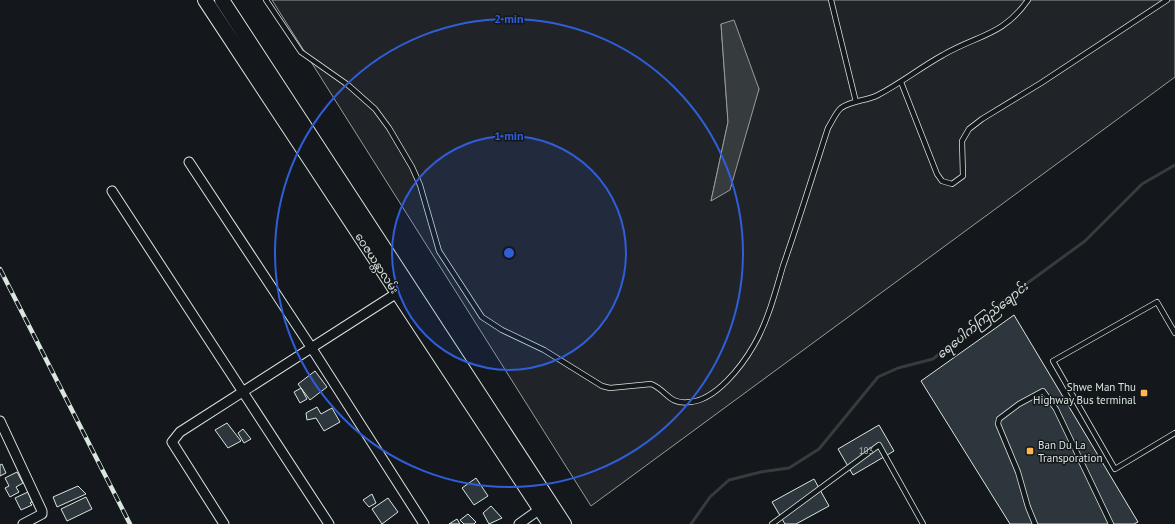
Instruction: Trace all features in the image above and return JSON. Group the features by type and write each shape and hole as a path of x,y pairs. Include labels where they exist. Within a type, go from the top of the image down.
{"main road":[{"name":"ဝေဇယန္တာလမ်း","path":"205,0 550,524"},
{"name":"ဝေဇယန္တာလမ်း","path":"222,0 564,524"}],"street":[{"path":"190,162 424,524"},
{"path":"112,191 329,524"},
{"path":"224,524 172,442 180,432 397,293"},
{"path":"0,422 42,511 42,514 23,524"},
{"path":"519,524 540,509"}],"lane":[{"path":"266,0 301,52 348,85 375,109 389,128 412,167 417,179 439,251 482,317 497,328 544,350 602,386 620,387 651,384 667,397 677,402 698,401 717,390 738,369 754,345 765,321 828,128 840,108 856,102 871,99 901,82 942,55 971,40 995,32 1009,22 1028,0"},
{"path":"831,0 856,102"},
{"path":"901,82 937,174 942,181 952,184 963,176 962,141 969,129 982,118 1042,83 1167,0"},
{"path":"1175,333 1157,302 1053,361 1115,469 1175,433"},
{"path":"1035,524 1028,507 1018,472 998,424 999,419 1019,404 1043,391 1056,409 1110,524"},
{"path":"772,524 879,445 924,524"}],"shaded area":[{"path":"272,0 1175,0 1175,77 591,506","holes":["721,24 759,89 711,201 728,122"]},
{"path":"734,20 759,89 730,190 711,201 728,122 721,24"}],"building":[{"name":"Ban Du La Transporation","path":"1014,315 1138,522 1134,524 1010,524 921,381"},
{"path":"315,371 327,387 310,400 298,384"},
{"path":"301,388 307,399 300,403 294,392"},
{"path":"317,407 321,414 332,408 340,422 324,431 316,418 307,420 306,413"},
{"path":"227,423 241,441 228,448 215,430"},
{"path":"879,425 894,451 853,475 838,449"},
{"path":"243,429 251,439 244,443 238,433"},
{"path":"2,464 6,473 0,476 0,465"},
{"path":"17,472 23,483 16,487 19,492 10,497 5,488 9,486 5,478"},
{"path":"476,478 488,496 474,505 462,488"},
{"path":"814,479 829,506 796,524 785,524 772,502"},
{"path":"78,486 86,494 57,507 53,497"},
{"path":"28,492 32,502 30,503 32,505 21,510 15,498"},
{"path":"372,494 376,503 369,507 363,500"},
{"path":"86,497 92,509 67,521 61,509"},
{"path":"388,498 398,512 382,524 372,509"},
{"path":"491,506 502,518 489,524 483,513"},
{"path":"468,514 476,522 474,524 464,524 460,520"},
{"path":"457,519 460,524 449,524"}],"waterway":[{"name":"ရေပေါက်ကြည်ချောင်း","path":"691,524 710,497 729,480 761,472 789,468 819,449 878,377 898,368 933,359 1011,295 1085,241 1142,184 1175,165"}],"railway":[{"path":"0,269 130,524"}],"place":[{"name":"Shwe Man Thu Highway Bus terminal","path":"1144,393"},
{"name":"Ban Du La Transporation","path":"1030,451"}]}
